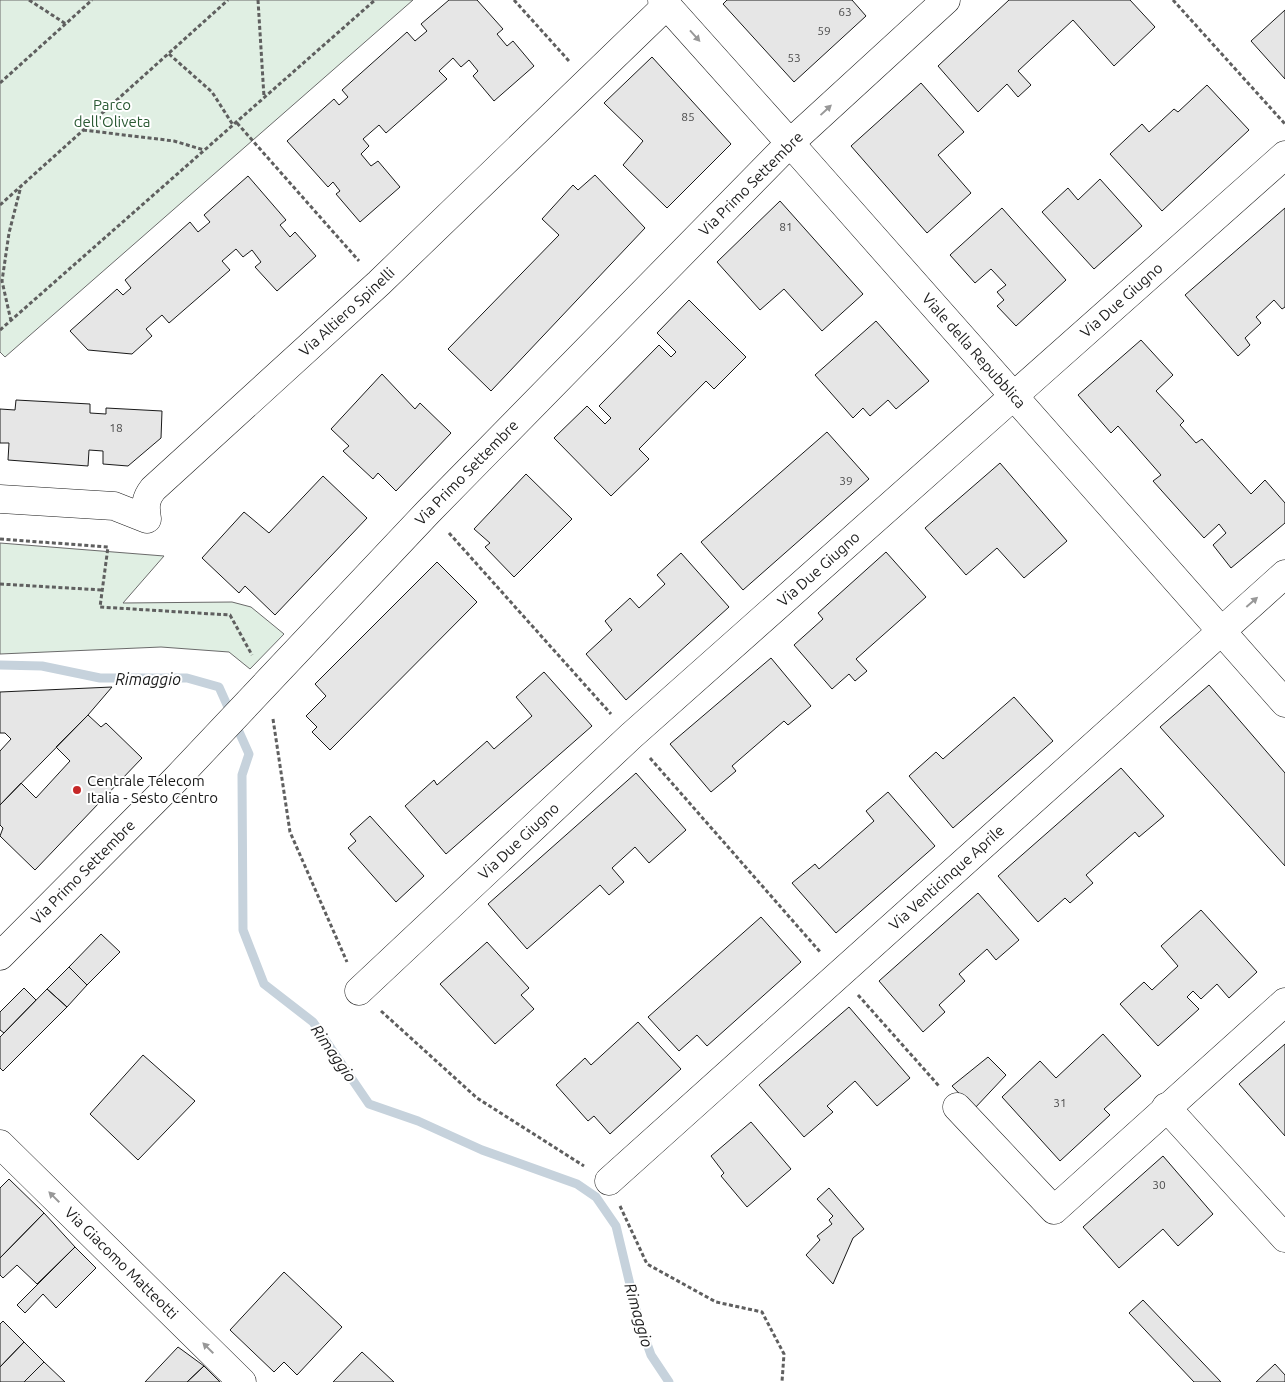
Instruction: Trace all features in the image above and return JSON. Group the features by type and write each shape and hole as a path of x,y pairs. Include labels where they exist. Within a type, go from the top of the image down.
{"street":[{"name":"Via Primo Settembre","path":"0,956 177,778 428,512 790,143 946,0"},
{"name":"Via Altiero Spinelli","path":"0,499 114,506 147,519 145,506 147,497 153,489 379,283 587,82 664,2"},
{"name":"Viale della Repubblica","path":"664,2 1014,397 1219,632 1285,703"},
{"name":"Via Due Giugno","path":"359,991 631,736 1285,155"},
{"name":"Via Venticinque Aprile","path":"609,1182 1285,574"},
{"path":"957,1107 1054,1210 1166,1107 1285,1002"},
{"path":"1166,1107 1285,1238"},
{"name":"Via Giacomo Matteotti","path":"0,1144 242,1382"}],"path":[{"path":"29,0 66,24"},
{"path":"0,83 92,0"},
{"path":"0,205 228,0"},
{"path":"258,0 264,97"},
{"path":"0,330 375,0"},
{"path":"514,0 587,82"},
{"path":"1173,0 1285,124"},
{"path":"168,54 212,92 235,124 379,283"},
{"path":"83,130 174,141 205,150"},
{"path":"10,321 2,281 9,233 21,186"},
{"path":"0,540 108,547 100,607 230,615 259,690 290,832 359,991 477,1098 609,1182 647,1264 716,1302 762,1312 784,1354 782,1382"},
{"path":"0,584 103,590"},
{"path":"839,974 918,1063"}],"green space":[{"name":"Parco dell'Oliveta","path":"0,0 413,0 5,357 0,352"},
{"path":"0,543 164,556 123,603 232,602 251,607 284,634 250,669 229,652 161,647 0,654"}],"building":[{"path":"449,0 477,0 503,29 497,34 507,46 513,41 534,66 494,101 473,76 478,71 469,60 461,67 453,58 439,71 447,79 386,133 379,125 363,139 369,146 361,154 371,166 378,161 400,187 360,222 336,194 340,191 333,182 328,187 287,141 334,99 339,105 348,97 342,90 407,32 415,41 427,31 421,24"},
{"path":"727,0 852,0 866,16 794,82 723,4"},
{"path":"1009,0 1130,0 1155,27 1114,66 1073,20 1018,71 1031,85 1018,97 1007,84 978,112 938,66"},
{"path":"1285,10 1285,79 1251,41"},
{"path":"652,57 731,144 667,208 623,165 643,141 604,103"},
{"path":"921,83 964,132 938,155 971,193 927,233 851,146"},
{"path":"1207,85 1249,130 1162,211 1110,154 1142,124 1149,132 1174,109 1178,112"},
{"path":"595,175 645,228 491,391 448,349 559,235 542,219 573,185 578,190"},
{"path":"248,176 286,220 280,225 290,237 295,232 316,256 277,291 255,267 261,262 252,250 243,257 236,249 222,261 230,270 169,323 162,315 146,329 152,336 132,354 88,350 70,331 117,289 123,295 131,288 125,280 190,222 198,232 210,222 204,215"},
{"path":"1100,179 1142,226 1094,269 1042,212 1068,188 1078,200"},
{"path":"780,201 863,294 822,331 784,289 760,310 717,262"},
{"path":"1002,208 1066,280 1016,326 997,306 1004,300 997,292 1006,285 991,269 975,283 950,255"},
{"path":"1285,208 1285,307 1282,309 1274,300 1256,317 1261,323 1245,338 1250,345 1238,356 1185,295"},
{"path":"689,300 746,357 714,389 706,381 639,449 649,459 611,496 554,438 587,406 605,424 611,418 599,406 659,345 671,357 676,352 657,333"},
{"path":"876,321 929,381 896,409 888,400 870,416 863,408 853,418 815,375"},
{"path":"1141,340 1173,375 1156,391 1184,421 1180,425 1196,443 1202,439 1251,494 1265,480 1285,503 1285,523 1231,568 1213,545 1226,533 1219,524 1204,538 1153,481 1161,475 1118,426 1111,433 1078,395"},
{"path":"382,374 415,409 420,403 451,433 396,491 378,473 373,479 343,451 349,446 331,429"},
{"path":"16,400 90,404 90,413 106,414 106,408 162,411 161,438 128,466 103,464 103,451 89,450 88,466 8,460 9,443 0,443 0,409 15,410"},
{"path":"827,432 869,479 743,590 701,542"},
{"path":"1000,463 1067,541 1024,578 997,548 966,575 925,528"},
{"path":"526,474 572,519 514,577 485,547 490,543 474,529"},
{"path":"323,476 367,518 275,615 245,586 239,593 202,558 244,512 269,533"},
{"path":"886,552 926,597 856,659 867,671 855,681 849,674 832,689 794,645 823,619 818,613"},
{"path":"681,553 729,607 626,700 586,654 612,630 605,621 630,598 639,608 665,584 657,575"},
{"path":"437,562 477,602 330,750 312,732 317,727 306,716 326,696 315,684"},
{"path":"771,658 811,706 788,725 784,721 732,766 736,771 711,792 670,744"},
{"path":"544,672 592,726 446,854 405,806 434,780 437,785 487,741 494,749 532,716 516,697"},
{"path":"1209,685 1285,773 1285,866 1160,727"},
{"path":"112,687 88,715 0,805 0,751 11,739 5,733 0,733 0,692"},
{"path":"1014,697 1053,741 953,828 909,776 936,752 943,759"},
{"name":"Centrale Telecom Italia - Sesto Centro","path":"88,715 101,727 106,723 142,758 35,870 0,836 3,828 0,825 0,805 21,783 36,798 70,761 56,747"},
{"path":"1121,768 1164,816 1139,837 1135,832 1086,875 1093,883 1070,903 1065,898 1038,922 998,876"},
{"path":"636,773 686,830 649,863 635,847 612,868 624,882 609,895 600,885 527,949 488,904"},
{"path":"888,792 935,846 836,933 792,883 815,864 819,869 874,821 866,811"},
{"path":"370,816 424,876 396,902 348,848 356,841 350,834"},
{"path":"978,893 1019,940 996,960 987,949 959,974 965,981 939,1005 945,1012 923,1032 879,981"},
{"path":"1201,910 1257,972 1229,998 1217,984 1201,999 1193,991 1187,997 1199,1009 1158,1046 1120,1004 1144,982 1152,990 1178,966 1161,946"},
{"path":"761,917 801,962 707,1046 697,1035 679,1051 648,1017"},
{"path":"101,934 120,952 87,985 69,967"},
{"path":"487,942 529,988 521,995 534,1009 495,1044 440,984"},
{"path":"69,967 87,985 67,1007 47,989"},
{"path":"24,988 36,1000 4,1033 0,1030 0,1012"},
{"path":"47,989 67,1007 3,1071 0,1068 0,1037"},
{"path":"849,1007 910,1078 877,1106 855,1081 827,1106 833,1112 804,1137 759,1085"},
{"path":"638,1022 681,1069 610,1134 594,1116 588,1121 556,1085 585,1058 591,1065"},
{"path":"1103,1034 1141,1076 1104,1109 1110,1115 1060,1161 1002,1097 1040,1061 1056,1078"},
{"path":"1285,1044 1285,1136 1239,1084"},
{"path":"143,1055 195,1101 138,1160 90,1114"},
{"path":"988,1057 1006,1075 974,1109 952,1086"},
{"path":"751,1122 791,1169 747,1207 721,1176 724,1173 711,1156"},
{"path":"1163,1156 1213,1214 1178,1246 1163,1229 1119,1268 1083,1227"},
{"path":"9,1179 44,1213 0,1258 0,1188"},
{"path":"829,1188 864,1229 853,1238 833,1284 806,1255 820,1240 817,1236 832,1224 829,1220 833,1216 817,1199"},
{"path":"44,1213 75,1247 37,1284 17,1265 3,1278 0,1275 0,1258"},
{"path":"75,1247 96,1268 56,1308 43,1294 25,1313 17,1305"},
{"path":"284,1272 342,1327 297,1375 284,1362 274,1372 230,1330"},
{"path":"1143,1300 1221,1382 1194,1382 1129,1313"},
{"path":"3,1321 24,1342 0,1367 0,1324"},
{"path":"24,1342 44,1362 24,1382 0,1382 0,1367"},
{"path":"178,1347 204,1366 187,1382 145,1382"},
{"path":"362,1352 394,1382 333,1382"},
{"path":"44,1362 65,1382 24,1382"},
{"path":"1275,1364 1285,1375 1285,1382 1256,1382"},
{"path":"204,1366 220,1382 187,1382"}],"waterway":[{"name":"Rimaggio","path":"0,665 42,666 100,678 187,678 219,687 249,754 242,775 243,930 264,984 313,1022 369,1104 418,1121 482,1150 577,1184 596,1197 616,1226 638,1318 651,1355 669,1382"}],"place":[{"name":"Centrale Telecom Italia - Sesto Centro","path":"77,790"}]}
